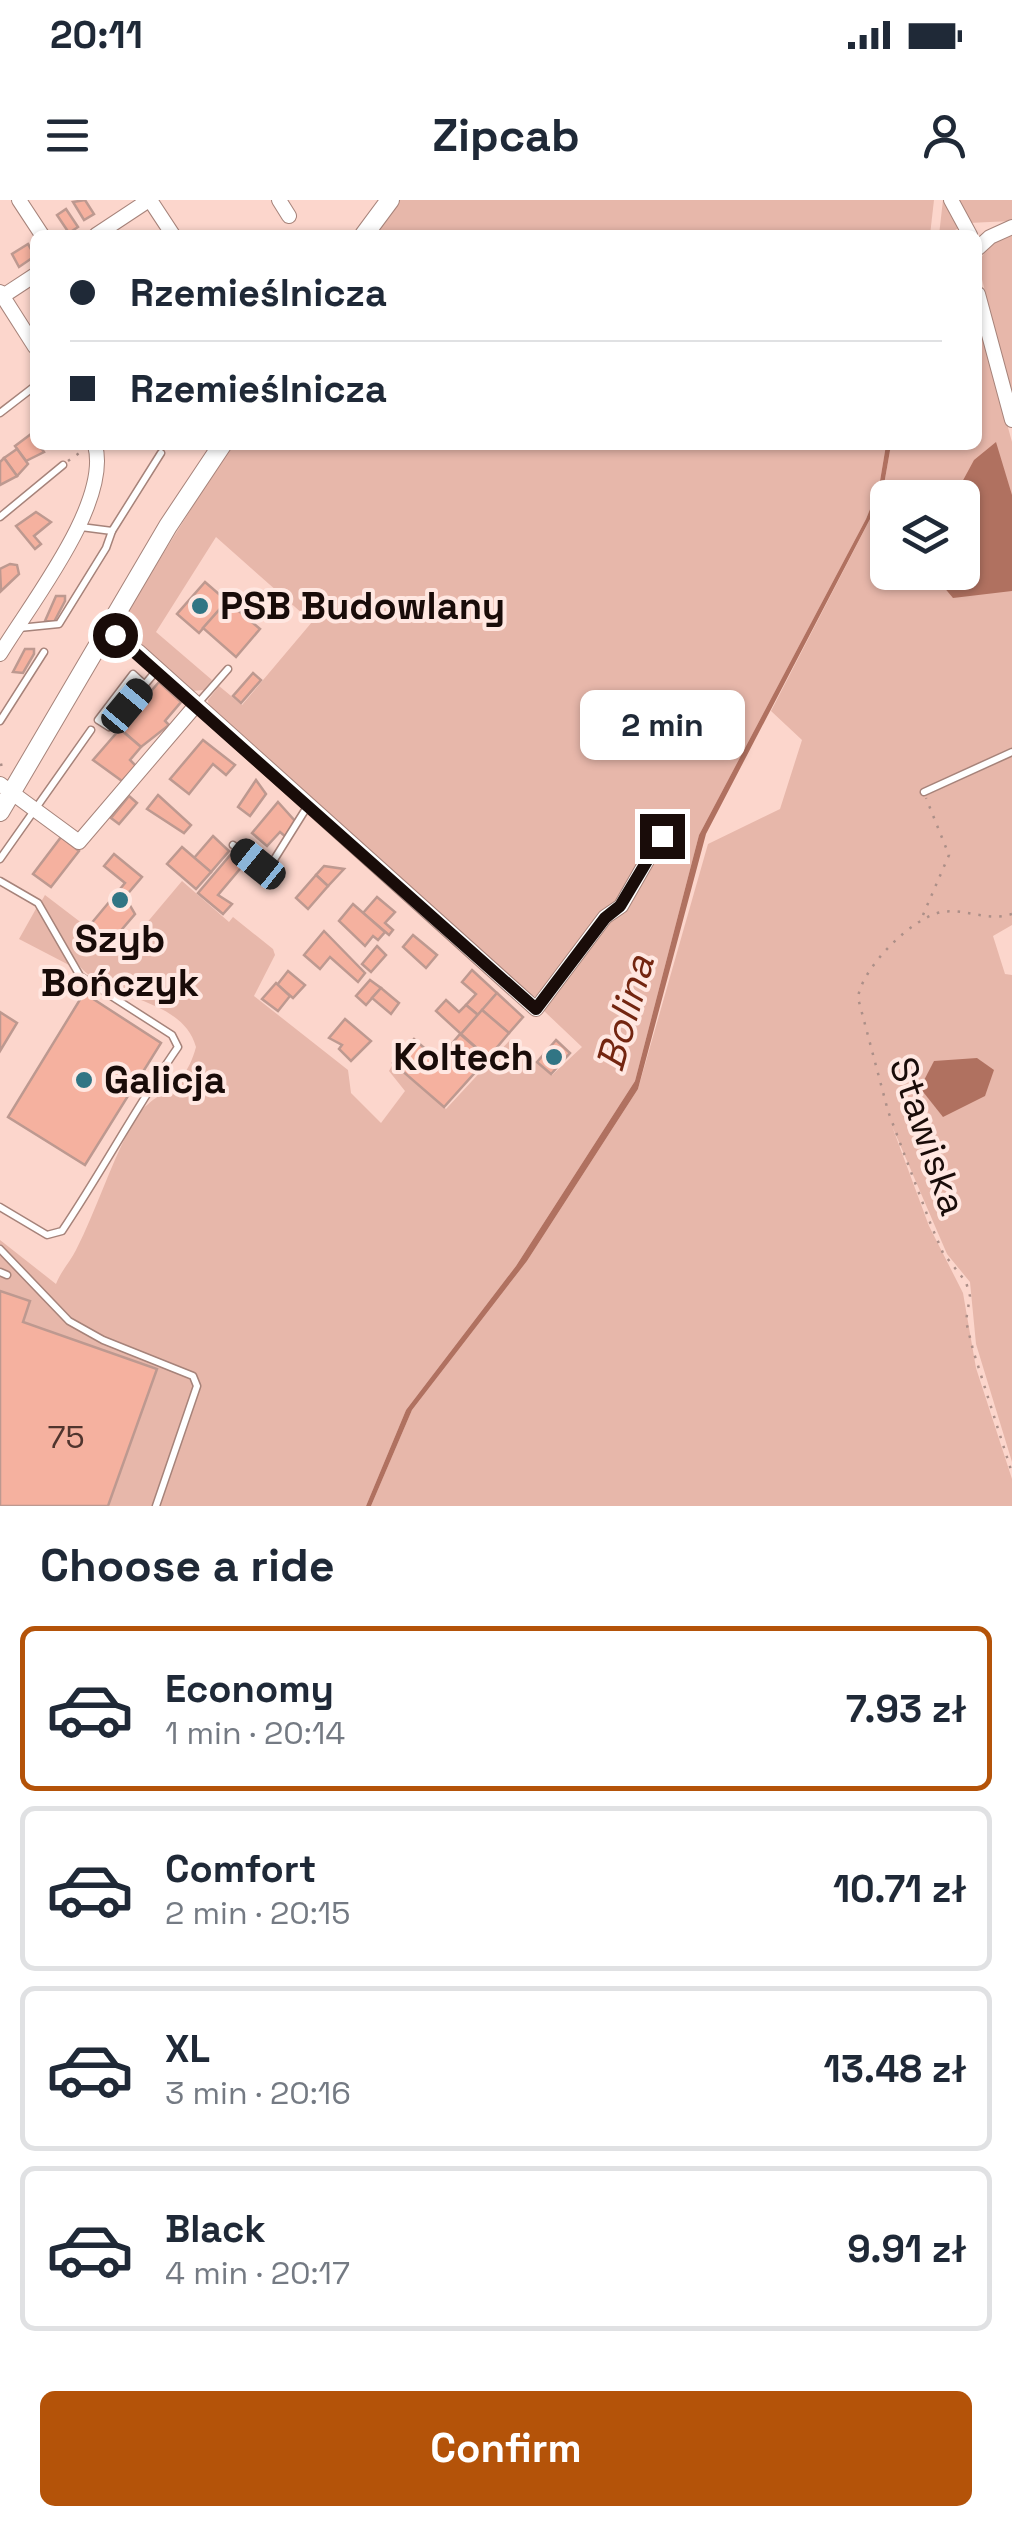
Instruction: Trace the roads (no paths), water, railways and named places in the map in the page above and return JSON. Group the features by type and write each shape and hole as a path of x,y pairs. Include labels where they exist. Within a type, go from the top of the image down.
{"street":[{"path":"19,200 39,230"},
{"path":"104,230 149,200 170,230"},
{"path":"280,200 290,216"},
{"path":"368,230 390,200"},
{"path":"951,200 969,230"},
{"path":"982,240 1012,227"},
{"path":"30,278 1,295 30,339"},
{"path":"982,309 1012,420"},
{"path":"0,654 95,489 89,450"},
{"path":"0,812 6,788 219,450"},
{"path":"107,629 158,669 536,1009 605,918 620,906 662,836"},
{"path":"6,788 79,842 196,705"}],"lane":[{"path":"0,412 30,390"},
{"path":"15,628 59,624 161,453"},
{"path":"0,517 63,465"},
{"path":"76,527 112,531"},
{"path":"0,721 44,652"},
{"path":"145,684 133,674 98,720 109,727 158,669"},
{"path":"196,705 228,669"},
{"path":"0,859 91,730"},
{"path":"924,792 1012,752"},
{"path":"233,845 258,864 272,863 307,806"},
{"path":"0,880 38,903 80,976 172,1035 178,1046 129,1116 106,1165 62,1231 46,1235 0,1207"},
{"path":"0,1248 69,1321 193,1376 197,1386 156,1506"}],"place":[{"name":"PSB Budowlany","path":"200,606"},
{"name":"Szyb Bończyk","path":"120,900"},
{"name":"Koltech","path":"554,1057"},
{"name":"Galicja","path":"84,1080"}],"water label":[{"name":"Bolina","path":"625,1013"}]}
